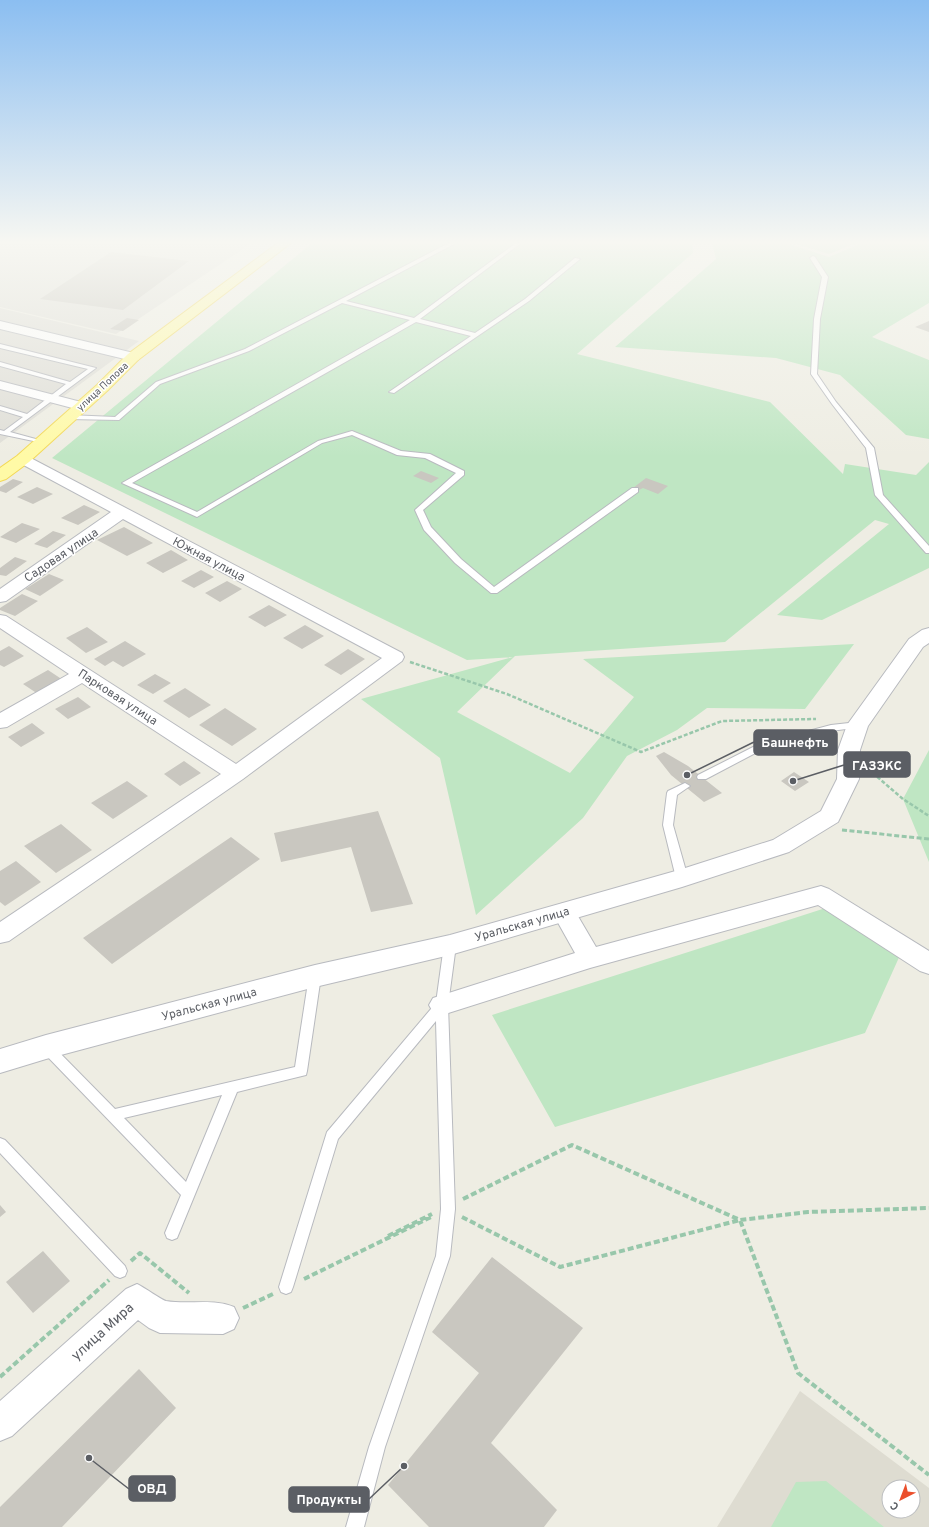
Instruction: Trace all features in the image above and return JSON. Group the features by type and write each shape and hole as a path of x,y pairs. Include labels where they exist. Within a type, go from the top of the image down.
{"main road":[{"name":"улица Попова","path":"0,476 23,459 133,357 190,314"}],"street":[{"path":"0,325 133,357"},
{"path":"0,385 80,406"},
{"name":"Южная улица","path":"23,459 121,513 395,657"},
{"name":"Садовая улица","path":"0,596 121,513"},
{"name":"Парковая улица","path":"0,620 236,774"},
{"name":"Уральская улица","path":"0,1061 46,1047 315,976 450,945 682,878 781,846 830,816 848,779 849,750 858,725 916,644 929,634"},
{"path":"0,934 236,774 395,657"},
{"path":"0,722 83,674"},
{"path":"442,1005 590,958 821,896 929,964"},
{"path":"564,912 590,958"},
{"name":"улица Мира","path":"0,1424 137,1300 160,1317 226,1316"}],"lane":[{"path":"68,418 117,419 158,384 247,350 315,314"},
{"path":"396,314 476,335"},
{"path":"422,314 126,483 197,516 320,442 352,433 400,453 426,456 461,473 419,510 427,528 458,561 494,590 635,490"},
{"path":"392,392 506,314"},
{"path":"818,314 814,374 834,403 870,448 879,495 929,551"},
{"path":"0,346 93,368 28,416 3,432"},
{"path":"0,364 72,384"},
{"path":"0,408 28,416"},
{"path":"3,432 41,442"},
{"path":"702,777 762,746 831,728 858,725"},
{"path":"682,878 668,825 672,793 684,786"},
{"path":"355,1527 377,1447 443,1256 447,1208 442,1005 450,945"},
{"path":"112,1115 301,1071 315,976"},
{"path":"282,1289 332,1136 442,1005"},
{"path":"46,1047 188,1194"},
{"path":"172,1233 232,1087"},
{"path":"0,1144 120,1271"}],"path":[{"path":"395,657 507,694 641,752 722,721 824,719 831,728"},
{"path":"849,750 854,757 903,799 929,816"},
{"path":"813,826 929,839"},
{"path":"300,1281 572,1145 740,1220 798,1373 929,1475"},
{"path":"447,1208 560,1267 740,1220 808,1212 929,1208"},
{"path":"226,1316 447,1208"},
{"path":"226,1316 282,1289"}],"shaded area":[{"path":"0,314 26,314 139,341 0,443"},
{"path":"31,314 146,314 116,334"},
{"path":"800,1391 917,1479 881,1479 881,1519 921,1519 921,1482 929,1488 929,1527 717,1527"}],"green space":[{"path":"226,314 623,314 577,354 770,402 843,474 845,464 916,475 929,462 929,568 822,620 777,615 889,524 875,520 725,642 515,656 457,712 570,773 634,697 583,659 854,644 805,709 707,708 677,730 627,756 583,818 476,915 440,758 361,699 513,657 467,660 52,458"},
{"path":"653,314 910,314 872,337 929,360 929,439 906,435 840,375 776,358 615,347"},
{"path":"929,750 929,862 903,799"},
{"path":"838,904 901,953 865,1033 555,1127 492,1015"},
{"path":"826,1481 884,1527 771,1527 796,1482"}],"building":[{"path":"127,318 139,320 123,331 110,329"},
{"path":"929,321 929,332 915,327"},
{"path":"421,471 439,478 431,483 413,476"},
{"path":"646,478 668,486 658,494 643,488 639,490 633,488"},
{"path":"13,479 23,482 6,493 0,491 0,487"},
{"path":"37,487 53,494 33,504 17,497"},
{"path":"84,505 100,512 78,525 61,518"},
{"path":"22,523 40,529 16,543 0,537"},
{"path":"124,527 153,543 127,556 97,540"},
{"path":"53,531 66,535 47,548 34,544"},
{"path":"171,550 188,560 163,573 146,563"},
{"path":"15,557 27,561 6,576 0,575 0,568"},
{"path":"201,570 214,577 194,588 181,581"},
{"path":"49,574 64,580 40,596 25,589"},
{"path":"227,581 242,589 220,602 205,593"},
{"path":"22,594 38,601 15,616 0,610 0,608"},
{"path":"269,605 287,615 265,627 248,617"},
{"path":"305,625 324,636 302,649 283,638"},
{"path":"87,627 108,642 86,653 66,638"},
{"path":"125,641 146,654 123,667 113,661 105,666 94,659"},
{"path":"9,646 24,656 4,667 0,665 0,651"},
{"path":"348,649 365,659 341,675 324,665"},
{"path":"48,670 63,680 38,694 23,684"},
{"path":"155,674 171,683 153,694 137,685"},
{"path":"185,688 211,705 189,718 163,701"},
{"path":"78,697 91,707 68,719 55,709"},
{"path":"225,708 257,729 232,746 199,725"},
{"path":"32,723 45,733 21,747 8,737"},
{"path":"664,752 688,766 722,793 704,802 671,775 656,756"},
{"path":"184,761 201,773 180,786 164,774"},
{"path":"794,772 809,782 795,791 781,781"},
{"path":"127,781 148,796 113,819 91,803"},
{"path":"378,811 413,904 371,912 351,847 281,862 274,833"},
{"path":"61,824 92,850 56,873 24,846"},
{"path":"231,837 260,859 112,964 83,938"},
{"path":"16,861 41,882 5,906 0,902 0,871"},
{"path":"0,1205 6,1212 0,1217"},
{"path":"43,1251 70,1281 33,1313 6,1282"},
{"path":"492,1257 583,1328 491,1443 557,1510 544,1527 429,1527 388,1485 479,1373 432,1332"},
{"path":"139,1369 176,1408 62,1527 0,1527 0,1507"}],"place":[{"name":"Башнефть","path":"687,775"},
{"name":"ГАЗЭКС","path":"793,781"},
{"name":"ОВД","path":"89,1458"},
{"name":"Продукты","path":"404,1466"}]}
